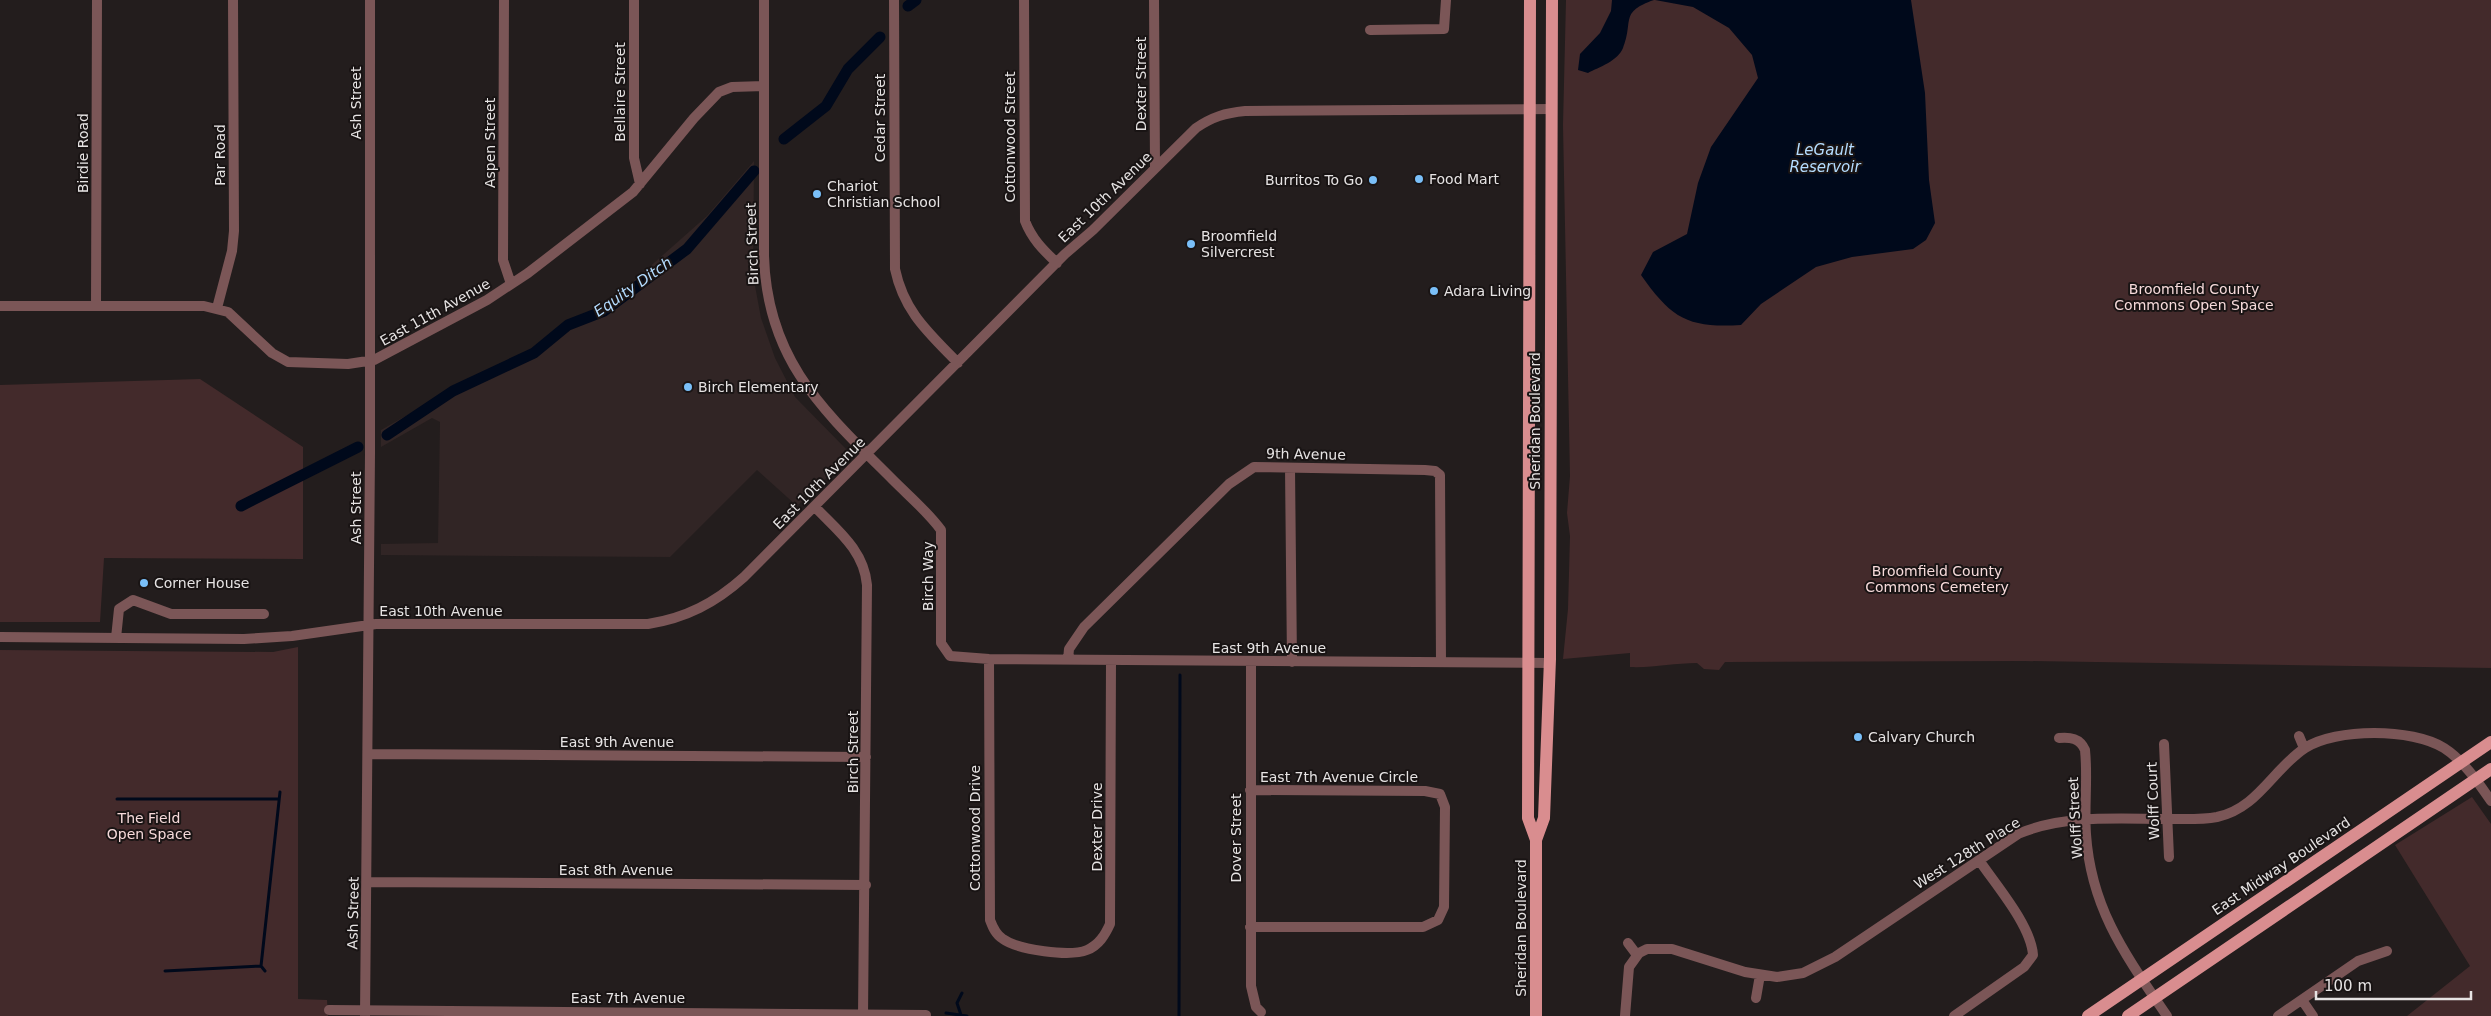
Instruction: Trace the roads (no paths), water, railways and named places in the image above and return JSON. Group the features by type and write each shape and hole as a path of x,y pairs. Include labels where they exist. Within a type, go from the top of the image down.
{"main road":[{"name":"Sheridan Boulevard","path":"1530,0 1528,818 1536,840"},
{"name":"Sheridan Boulevard","path":"1536,1016 1536,840 1544,818 1550,663 1550,110 1552,0"},
{"name":"East Midway Boulevard","path":"2088,1016 2491,742"},
{"path":"2128,1016 2491,769"}],"street":[{"name":"Birdie Road","path":"96,306 97,0"},
{"name":"Par Road","path":"217,308 233,244 233,0"},
{"name":"Ash Street","path":"365,1013 369,625 370,0"},
{"name":"Aspen Street","path":"504,0 503,260 511,284"},
{"name":"Bellaire Street","path":"634,0 634,158 640,184"},
{"name":"Birch Street","path":"764,0 765,265 772,315 787,353 805,386 868,454"},
{"name":"Cedar Street","path":"894,0 895,269 898,286 909,309 958,363"},
{"name":"Cottonwood Street","path":"1024,0 1025,221 1033,238 1057,262"},
{"name":"Dexter Street","path":"1154,0 1155,167"},
{"path":"1370,30 1444,30 1446,0"},
{"name":"East 11th Avenue","path":"0,306 204,306 217,308 234,316 272,353 288,362 348,364 370,360 402,347 486,300 511,284 625,198 640,184 712,97 732,87 764,86"},
{"name":"East 10th Avenue","path":"0,637 271,638 369,625 618,625 669,621 703,608 730,590 868,454 1057,262 1196,128 1212,118 1226,112 1550,110"},
{"name":"Birch Way","path":"868,454 941,530 942,646 950,656 956,658 988,659"},
{"path":"1290,468 1292,662"},
{"name":"9th Avenue","path":"1068,660 1069,649 1084,627 1229,484 1250,469 1290,468 1425,470 1435,471 1440,475 1441,662"},
{"name":"Birch Street","path":"815,507 856,550 866,575 866,885 863,1015"},
{"path":"116,638 119,609 133,600 171,614 264,614"},
{"name":"East 9th Avenue","path":"988,659 1550,663"},
{"name":"Cottonwood Drive","path":"988,659 990,920 1001,938 1015,946 1053,951"},
{"name":"Dexter Drive","path":"1053,951 1072,953 1089,950 1102,939 1110,924 1111,660"},
{"name":"Dover Street","path":"1250,661 1251,986 1256,1007 1261,1012"},
{"name":"West 128th Place","path":"1637,955 1647,950 1662,948 1760,975 1792,976 1817,968 1979,860 2028,830 2050,823 2086,820 2214,818 2234,812 2254,799 2282,768 2304,748 2340,736 2404,734 2435,743 2444,748 2476,779 2491,801"},
{"path":"2299,736 2304,748"},
{"name":"Wolff Street","path":"2059,738 2072,738 2083,746 2085,750 2086,820 2094,886 2111,930 2167,1016"},
{"name":"Wolff Court","path":"2164,744 2169,857"},
{"name":"East 9th Avenue","path":"368,754 866,757"},
{"name":"East 7th Avenue Circle","path":"1250,790 1425,791 1440,794 1445,807 1444,906 1438,920 1423,927 1250,927"},
{"path":"1954,1016 2038,955 2022,923 1979,860"},
{"name":"East 8th Avenue","path":"367,882 866,885"},
{"path":"1625,1016 1629,967 1637,955 1628,943"},
{"path":"2278,1016 2358,962 2387,951"},
{"path":"1756,998 1760,975"},
{"path":"2302,1000 2313,1016"},
{"name":"East 7th Avenue","path":"329,1010 365,1013 926,1015"}],"water":[{"path":"1612,0 1654,0 1643,4 1632,13 1623,48 1617,57 1588,73 1578,70 1580,54 1600,33 1611,11"},
{"name":"LeGault Reservoir","path":"1655,0 1911,0 1925,93 1929,180 1935,223 1926,240 1913,249 1852,257 1816,267 1761,304 1741,325 1707,325 1683,318 1672,311 1662,302 1641,275 1653,252 1687,234 1698,183 1711,147 1758,78 1752,55 1729,28 1693,7"}],"waterway":[{"name":"Equity Ditch","path":"908,6 916,0"},
{"name":"Equity Ditch","path":"784,139 826,106 848,69 880,37"},
{"name":"Equity Ditch","path":"387,435 453,391 534,353 568,325 604,311 687,249 754,171"},
{"name":"Equity Ditch","path":"241,506 358,447"},
{"path":"1179,1016 1180,675"},
{"path":"165,971 261,966 280,792"},
{"path":"117,799 279,799"},
{"path":"261,966 265,971"},
{"path":"961,1015 957,1003 962,993"},
{"path":"946,1013 967,1016"}],"place":[{"name":"Food Mart","path":"1419,179"},
{"name":"Burritos To Go","path":"1373,180"},
{"name":"Chariot Christian School","path":"817,194"},
{"name":"Broomfield Silvercrest","path":"1191,244"},
{"name":"Adara Living","path":"1434,291"},
{"name":"Birch Elementary","path":"688,387"},
{"name":"Corner House","path":"144,583"},
{"name":"Calvary Church","path":"1858,737"}],"park label":[{"name":"Broomfield County Commons Open Space","path":"2194,298"},
{"name":"Broomfield County Commons Cemetery","path":"1937,580"},
{"name":"The Field Open Space","path":"149,826"}]}
